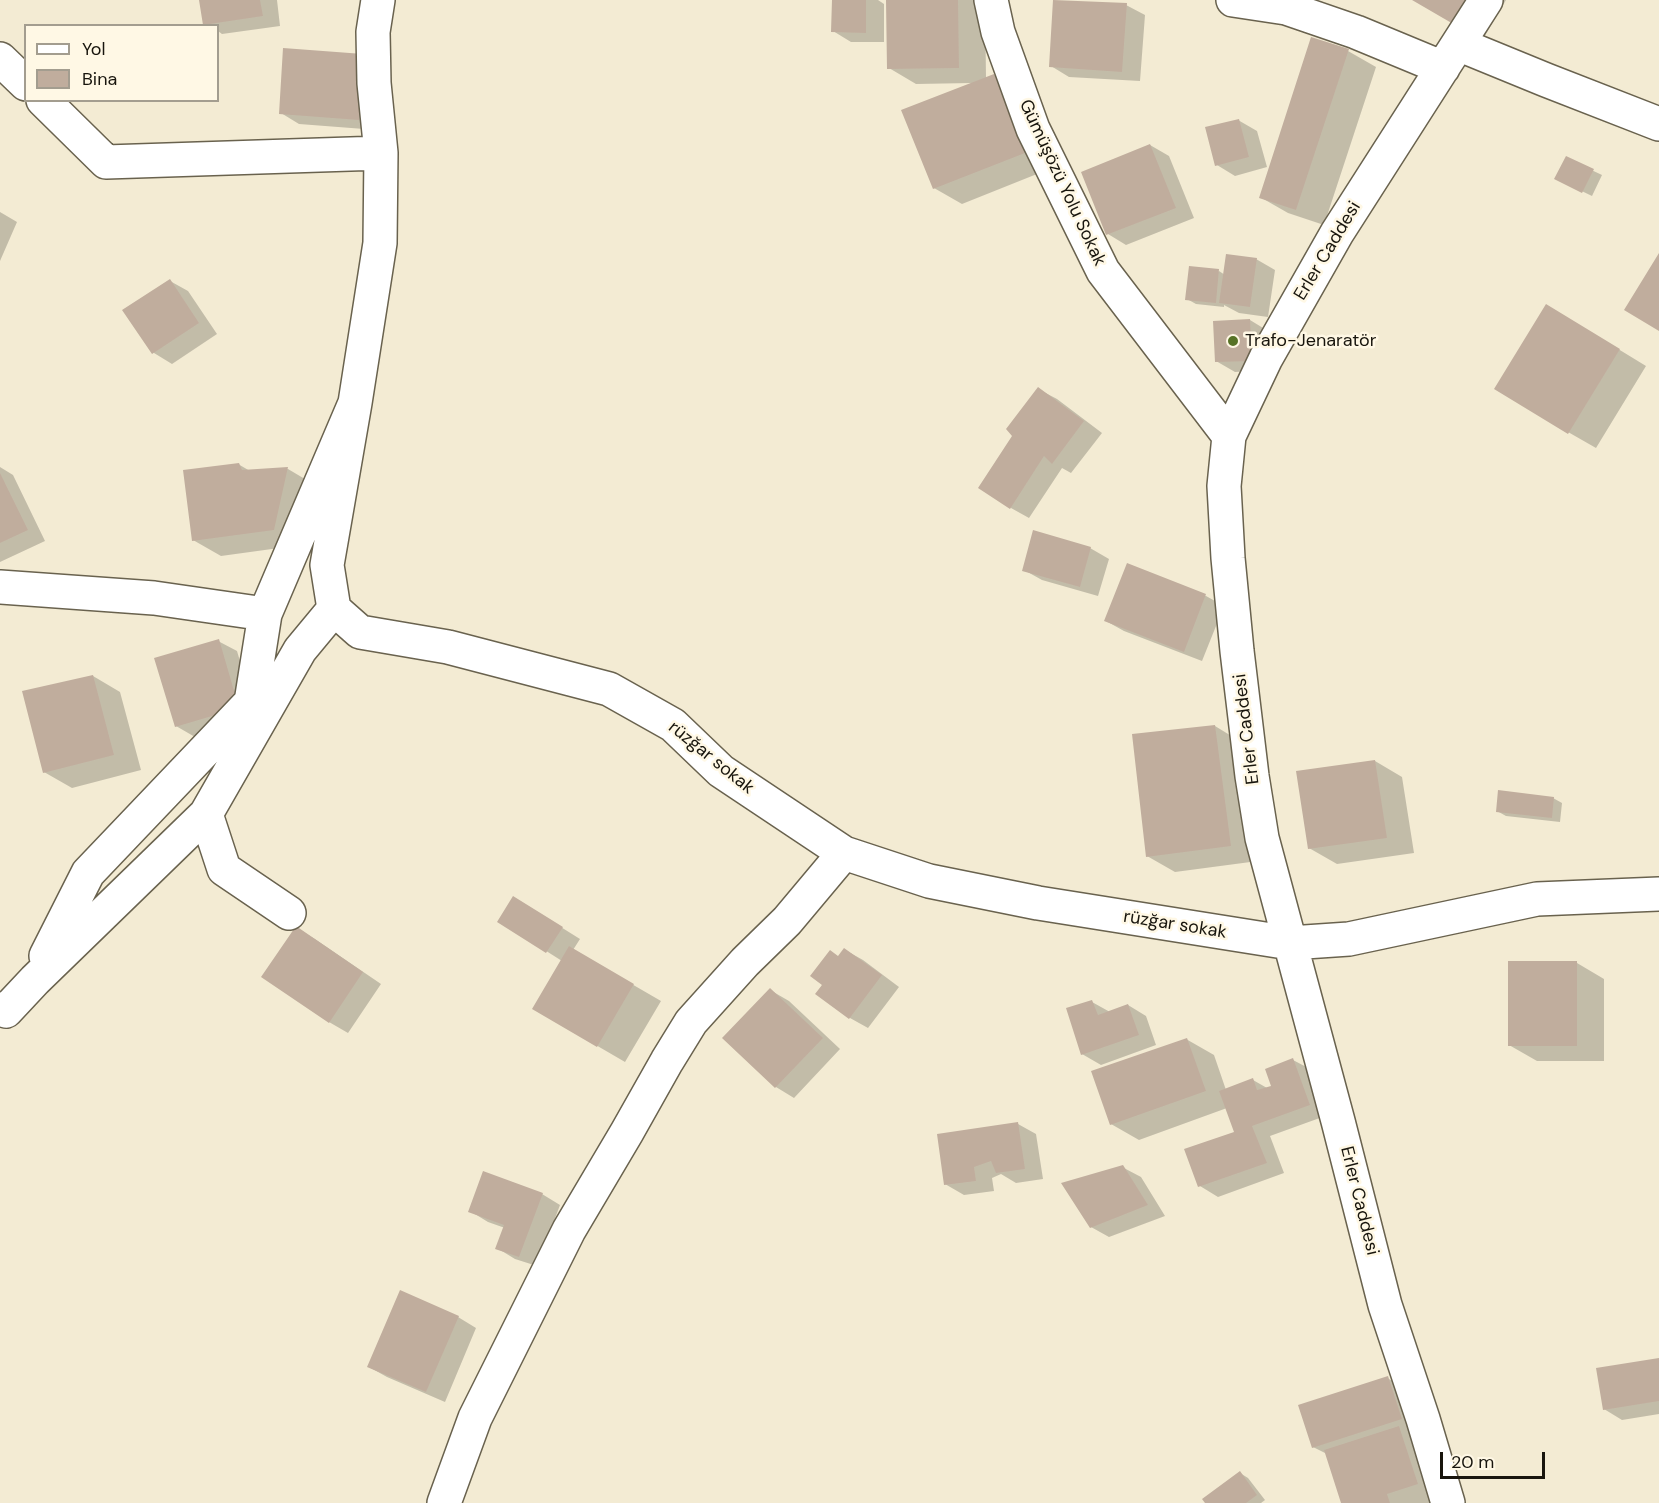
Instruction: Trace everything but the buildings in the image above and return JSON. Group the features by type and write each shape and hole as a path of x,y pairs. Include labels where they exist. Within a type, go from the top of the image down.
{"street":[{"path":"0,1009 6,1011 34,980 206,814 300,650 334,609 327,565 380,243 381,153 374,83 373,32 378,0"},
{"name":"Gümüşözü Yolu Sokak","path":"991,0 998,32 1033,129 1103,271 1229,436"},
{"path":"1233,0 1286,8 1356,32 1545,80 1659,124"},
{"name":"Erler Caddesi","path":"1448,1503 1385,1305 1262,838 1252,776 1228,558 1224,486 1229,436 1266,358 1337,233 1486,0"},
{"path":"0,59 24,82"},
{"path":"45,102 106,162 381,153"},
{"path":"34,980 88,873 251,702 265,614 355,403"},
{"path":"0,587 154,598 265,614"},
{"name":"rüzğar sokak","path":"334,609 360,632 448,647 609,689 673,725 721,771 844,853 929,880 1038,903 1290,942 1349,939 1537,900 1659,894"},
{"path":"206,814 224,869 290,913"},
{"path":"444,1503 475,1418 569,1230 667,1061 692,1022 744,962 787,921 844,853"}],"place":[{"name":"Trafo-Jenaratör","path":"1233,341"}]}
